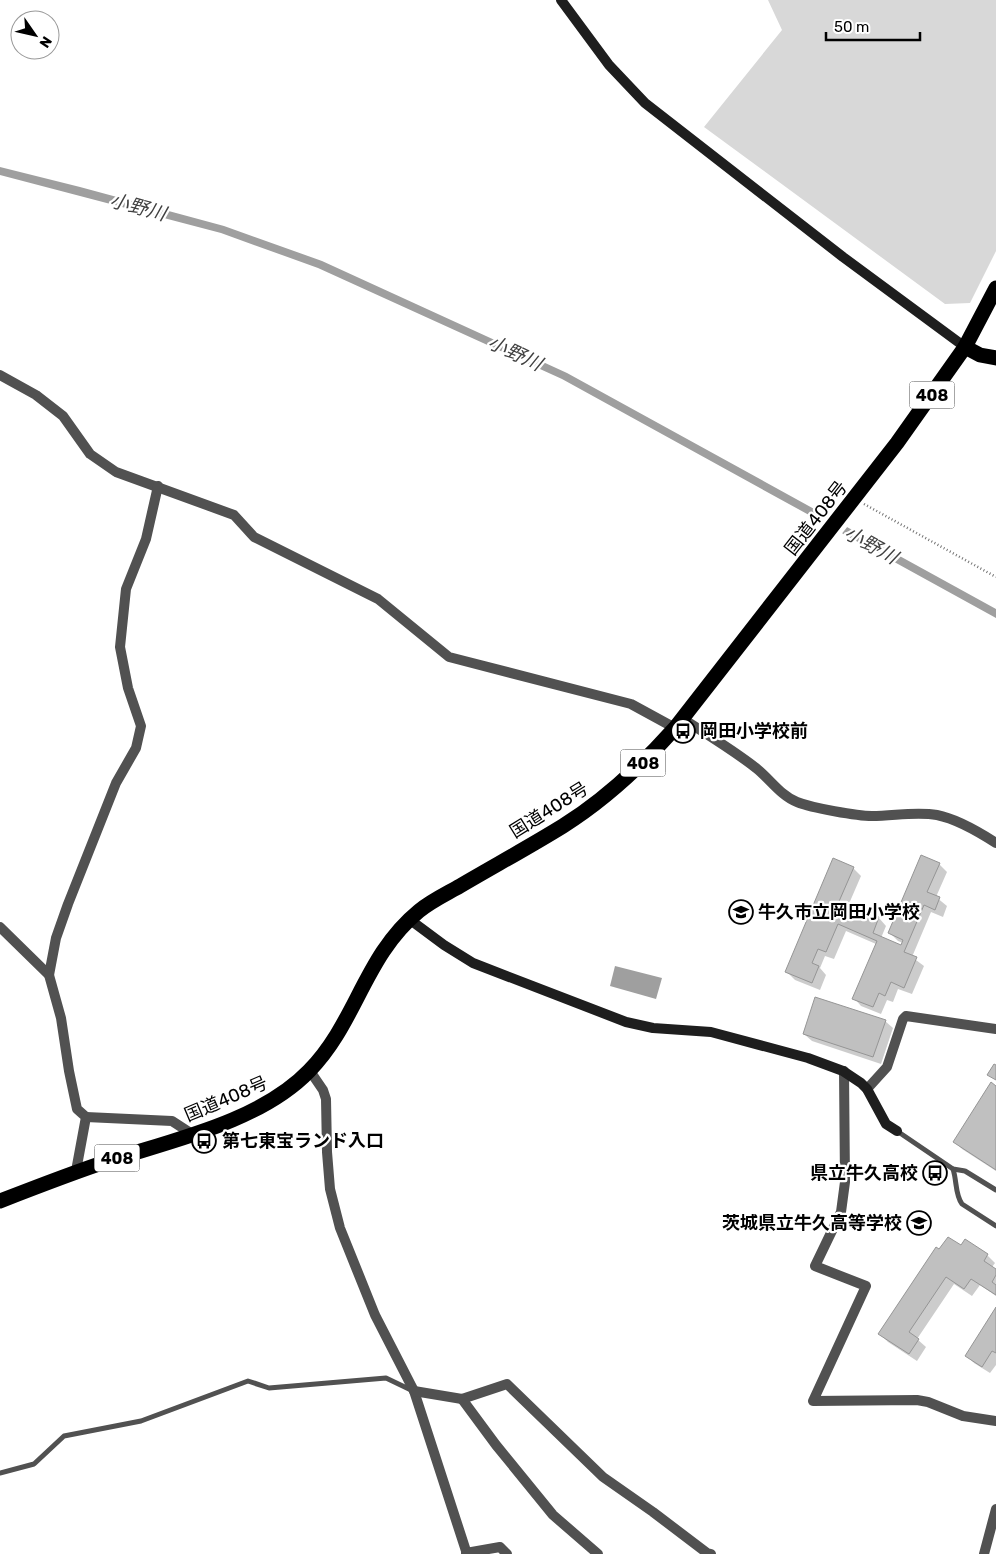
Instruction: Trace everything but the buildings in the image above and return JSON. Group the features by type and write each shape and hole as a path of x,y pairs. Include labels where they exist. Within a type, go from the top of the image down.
{"highway":[{"name":"国道408号","path":"0,1200 76,1171 192,1134 258,1109 295,1085 321,1059 339,1033 369,973 401,926 422,909 563,826 599,802 639,767 679,724 903,435 965,348 996,288"},
{"path":"965,348 980,356 996,358"}],"street":[{"path":"561,0 609,65 645,103 843,257 965,348"},
{"path":"0,375 36,394 63,416 90,454 116,472 234,515 254,537 378,599 449,657 631,704 679,724 740,756 787,797 798,802 871,816 909,813 938,815 956,822 996,843"},
{"path":"158,486 146,539 126,590 120,647 128,688 141,726 136,748 116,783 68,904 56,938 49,975 60,1018 77,1110 86,1117 172,1121 192,1134"},
{"path":"409,919 444,945 473,963 609,1016 653,1028 711,1032 808,1058 844,1071 867,1089 886,1124 897,1132"},
{"path":"0,927 49,975"},
{"path":"867,1089 887,1067 906,1016 996,1029"},
{"path":"310,1071 323,1090 326,1099 330,1189 340,1228 375,1316 414,1391 466,1553 500,1547 507,1554"},
{"path":"844,1071 844,1200 841,1212 815,1266 866,1286 813,1400 917,1400 928,1402 963,1416 996,1421"},
{"path":"76,1171 86,1117"},
{"path":"414,1391 462,1399 507,1384 603,1477 708,1554"},
{"path":"462,1399 496,1446 552,1515 598,1554"},
{"path":"984,1554 992,1542 996,1509"}],"lane":[{"path":"897,1132 953,1169 974,1175 996,1190"},
{"path":"953,1169 956,1178 958,1200 996,1226"},
{"path":"0,1473 34,1464 64,1436 141,1421 248,1381 269,1388 386,1378 414,1391"}],"path":[{"path":"854,499 996,577"}],"shaded area":[{"path":"768,0 996,0 996,251 970,303 945,304 704,127 782,30"}],"water":[{"name":"小野川","path":"0,167 224,226 322,261 567,373 996,609 996,618 562,379 318,268 221,233 0,175"},
{"path":"615,966 662,978 656,999 610,986"}],"pier":[{"path":"826,514 848,526 840,536 818,524"}],"place":[{"name":"岡田小学校前","path":"683,731"},
{"name":"牛久市立岡田小学校","path":"741,912"},
{"name":"第七東宝ランド入口","path":"204,1141"},
{"name":"県立牛久高校","path":"935,1173"},
{"name":"茨城県立牛久高等学校","path":"919,1223"}]}
